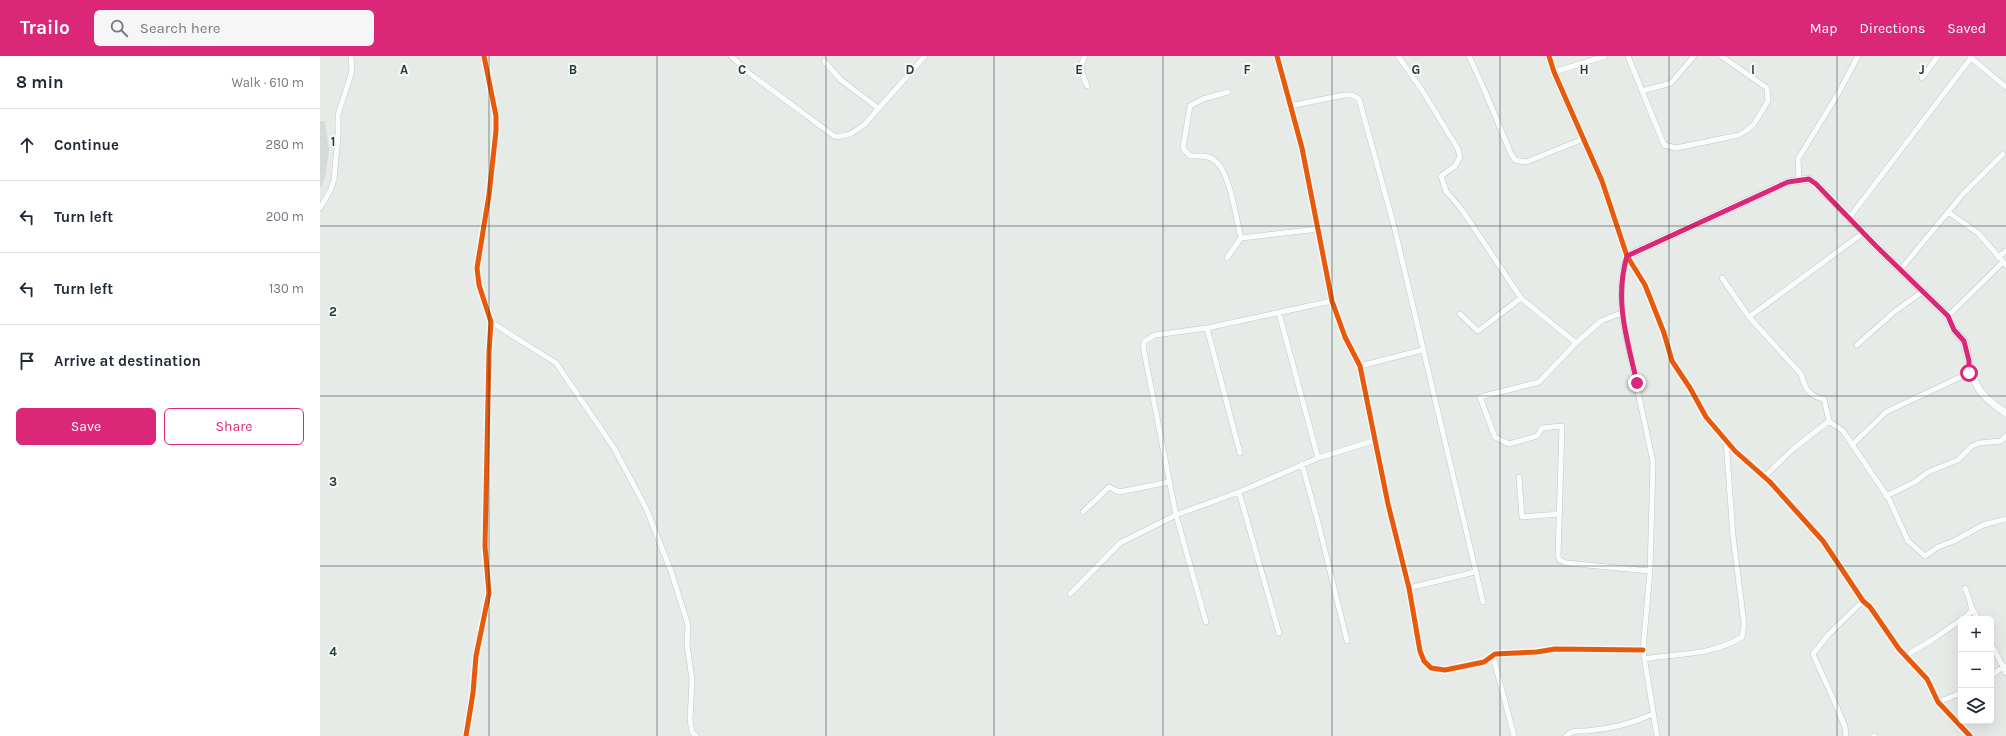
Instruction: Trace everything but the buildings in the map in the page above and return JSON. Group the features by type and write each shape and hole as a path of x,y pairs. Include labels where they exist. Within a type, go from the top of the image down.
{"street":[{"path":"320,208 330,191 334,180 338,136 338,115 352,71 351,56"},
{"path":"466,736 473,693 476,656 489,593 486,546 489,352 492,322 479,285 477,268 496,138 496,116 484,56"},
{"path":"732,57 748,73 834,136 842,138 853,133 864,125 925,56"},
{"path":"1084,56 1081,61 1081,69 1087,86"},
{"path":"1277,56 1302,148 1332,301 1345,337 1360,366 1388,504 1409,588 1420,651 1424,661 1432,668 1445,670 1484,662 1495,654 1537,652 1555,649 1643,650"},
{"path":"1398,56 1409,70 1458,149 1460,157 1456,166 1441,176 1446,191 1462,210 1521,298 1576,343"},
{"path":"1469,56 1511,154 1515,160 1526,162 1583,139"},
{"path":"1549,56 1554,72 1602,181 1627,256 1644,285 1664,333 1672,361 1690,388 1706,417 1726,440 1764,477 1823,541 1863,601 1870,608 1905,656 1927,679 1938,702 1970,736"},
{"path":"1554,72 1605,56"},
{"path":"1628,56 1664,144 1676,148 1739,135 1754,124 1768,101 1767,88 1721,56"},
{"path":"1642,91 1671,83 1694,56"},
{"path":"1799,179 1798,159 1800,153 1839,92 1858,56"},
{"path":"1922,78 1938,56"},
{"path":"1849,218 1970,57 2006,87"},
{"path":"824,61 841,80 878,108"},
{"path":"1228,92 1203,99 1190,106 1183,148 1184,151 1190,156 1208,157 1214,160 1222,169 1229,184 1230,198 1241,238"},
{"path":"1290,106 1344,95 1352,95 1359,99 1394,226 1422,350 1483,602"},
{"path":"1900,270 1963,194 2003,154"},
{"path":"1657,736 1643,650 1650,571 1653,462 1621,313 1622,272 1627,256 1788,182 1799,179 1809,179 1816,184 1922,292 1948,316 1954,330 1964,341 1969,361 1969,373 1979,390 1993,404 2006,413"},
{"path":"1948,212 1978,233 2004,263 1948,316"},
{"path":"1227,258 1241,238 1318,229"},
{"path":"1749,317 1863,233"},
{"path":"1998,257 2006,251"},
{"path":"1722,278 1749,317 1802,374 1804,385 1814,397 1824,399 1829,420 1843,431 1886,496 1908,541 1925,556 1938,547 1954,541 1983,525 2006,519"},
{"path":"1857,345 1894,312 1922,292"},
{"path":"1460,314 1478,331 1521,298"},
{"path":"1206,622 1176,515 1143,346 1148,338 1156,335 1207,328 1332,301"},
{"path":"1279,313 1318,458"},
{"path":"1621,313 1601,321 1576,343 1539,382 1480,397 1495,437 1509,444 1537,436 1542,428 1562,426 1558,556 1560,560 1566,563 1650,571"},
{"path":"492,322 556,363 614,448 646,508 671,571 688,625 687,644 692,685 690,720 692,732 696,736"},
{"path":"1207,328 1240,453"},
{"path":"1360,366 1422,350"},
{"path":"1852,445 1886,412 1969,373"},
{"path":"1764,477 1794,449 1829,420"},
{"path":"1886,496 1915,482 1928,472 1958,460 1972,446 1978,443 2001,440 2006,436"},
{"path":"1070,594 1120,543 1176,515 1239,492 1302,464 1376,440"},
{"path":"1645,659 1703,653 1727,646 1742,637 1744,624 1733,529 1726,440"},
{"path":"1302,464 1319,526 1347,642"},
{"path":"1520,477 1522,517 1560,514"},
{"path":"1083,512 1109,486 1119,492 1169,482"},
{"path":"1239,492 1279,633"},
{"path":"1409,588 1475,572"},
{"path":"1965,588 1976,616"},
{"path":"1846,736 1845,727 1813,654 1829,634 1863,601"},
{"path":"1966,616 1971,612 1972,608"},
{"path":"1905,656 1958,623"},
{"path":"1994,648 2004,666 2006,673"},
{"path":"1493,656 1514,736"},
{"path":"1994,674 2004,666"},
{"path":"1938,702 1958,694"},
{"path":"1566,736 1572,731 1601,730 1631,724 1653,714"}],"shaded area":[{"path":"320,121 325,121 329,150 325,178 320,188"}],"cycle path":[{"path":"466,736 473,693 476,656 489,593 485,546 491,322 479,285 477,268 489,195 496,131 496,116 484,56"},
{"path":"1277,56 1302,148 1332,301 1345,337 1360,366 1388,504 1409,588 1420,651 1424,661 1431,668 1445,670 1484,662 1495,654 1537,652 1555,649 1643,650"},
{"path":"1549,56 1554,72 1602,181 1627,256 1645,285 1664,333 1672,361 1690,388 1706,417 1735,451 1770,482 1823,541 1863,601 1870,607 1899,649 1927,679 1938,702 1970,736"}],"route":[{"path":"1637,383 1621,313 1622,272 1627,256 1788,182 1799,179 1809,179 1816,184 1922,292 1948,316 1952,322 1954,330 1964,341 1969,361 1969,373"}]}
